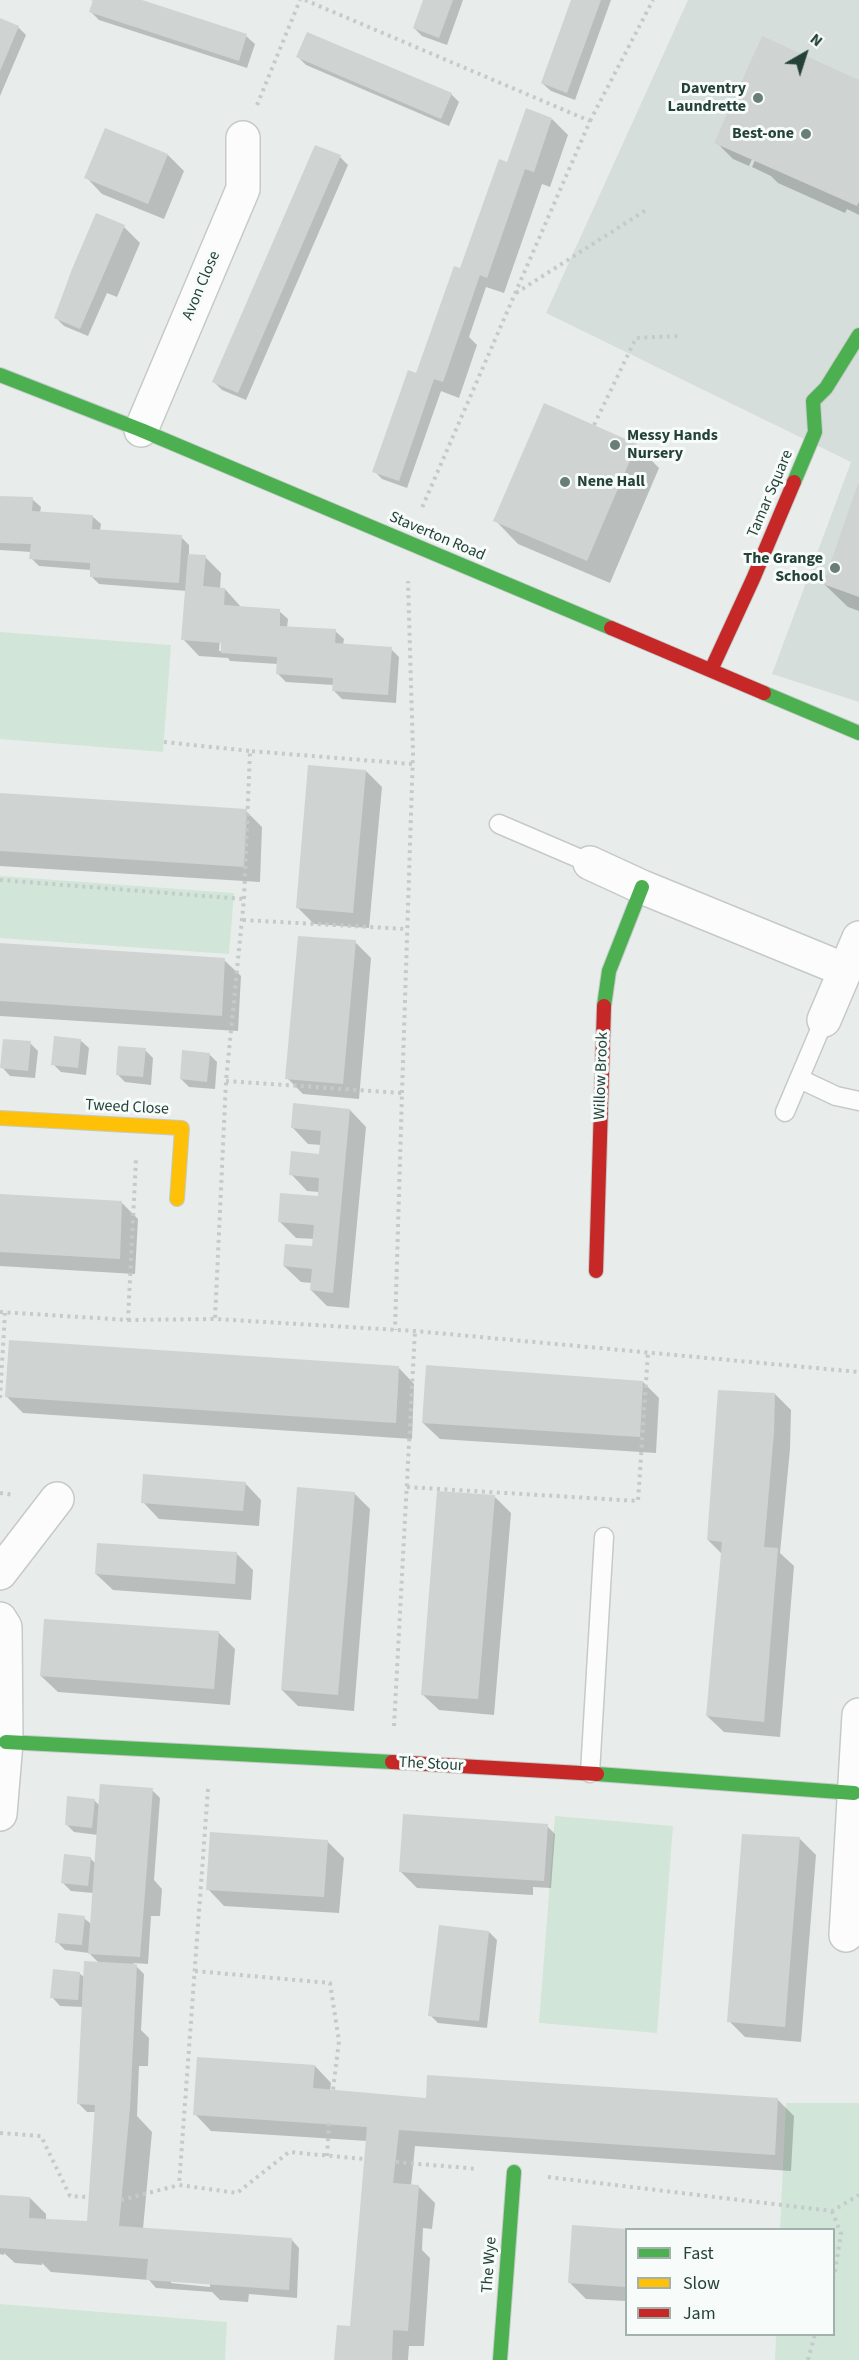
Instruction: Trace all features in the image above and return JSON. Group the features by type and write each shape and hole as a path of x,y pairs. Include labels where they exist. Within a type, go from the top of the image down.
{"street":[{"name":"Avon Close","path":"141,430 243,189 243,138"},
{"name":"Tamar Square","path":"711,670 753,579 815,432 813,401 826,388 859,335"},
{"name":"Staverton Road","path":"0,375 141,430 859,733"},
{"path":"590,863 642,887 845,970"},
{"name":"Willow Brook","path":"596,1271 603,1014 609,971 642,887"},
{"path":"824,1020 859,938"},
{"name":"Tweed Close","path":"0,1118 182,1128 177,1199"},
{"path":"0,1573 57,1498"},
{"path":"0,1619 6,1627 6,1743 0,1814"},
{"path":"846,1935 859,1715"},
{"name":"The Stour","path":"6,1743 590,1773 854,1792"},
{"name":"The Wye","path":"500,2360 514,2172"}],"lane":[{"path":"500,824 590,863"},
{"path":"785,1112 801,1079 824,1020"},
{"path":"801,1079 836,1096 859,1101"},
{"path":"590,1773 604,1537"}],"path":[{"path":"243,138 300,0"},
{"path":"305,0 591,121"},
{"path":"395,1330 412,764 407,543 591,121 653,0"},
{"path":"515,294 646,210"},
{"path":"594,425 636,338 679,336"},
{"path":"164,742 412,764"},
{"path":"214,1319 226,1081 243,920 250,751"},
{"path":"0,880 244,899"},
{"path":"243,920 407,930"},
{"path":"226,1081 402,1093"},
{"path":"128,1320 137,1126"},
{"path":"0,1398 2,1313 128,1320 214,1319 415,1331 859,1372"},
{"path":"392,1763 415,1331"},
{"path":"407,1487 638,1501 648,1353"},
{"path":"179,2185 211,1754"},
{"path":"195,1971 330,1983 339,2042 333,2090"},
{"path":"327,2156 329,2123"},
{"path":"0,2133 41,2136 70,2196 89,2197"},
{"path":"121,2200 179,2185 237,2193 289,2152 364,2159"},
{"path":"396,2162 514,2172 832,2211 859,2195"},
{"path":"832,2211 841,2234 835,2271"},
{"path":"807,2360 815,2336"}],"shaded area":[{"path":"688,0 859,0 859,702 772,674 851,462 546,313"}],"green space":[{"path":"0,632 171,645 163,752 0,739"},
{"path":"0,876 234,893 229,954 0,938"},
{"path":"555,1816 673,1826 657,2033 539,2023"},
{"path":"786,2103 859,2103 859,2360 775,2360 776,2336 835,2336 835,2228 780,2228"},
{"path":"0,2304 227,2322 225,2360 0,2360"}],"building":[{"path":"93,0 142,0 247,34 239,61 89,12"},
{"path":"423,0 453,0 439,38 413,28"},
{"path":"571,0 601,0 567,93 541,83"},
{"path":"0,18 19,26 0,71"},
{"path":"307,32 452,93 441,119 296,57"},
{"path":"762,36 859,80 859,202 857,206 714,143"},
{"path":"526,108 552,118 534,172 525,169 487,278 480,275 443,382 434,379 399,481 372,472 408,370 416,373 454,266 460,268 499,159 507,162"},
{"path":"105,128 168,154 148,204 84,178"},
{"path":"315,145 341,155 238,393 212,382"},
{"path":"96,213 125,225 80,329 54,318"},
{"name":"Nene Hall","path":"544,403 637,444 587,561 493,521"},
{"path":"859,481 859,597 823,584"},
{"path":"0,496 33,497 32,511 93,515 92,529 182,535 179,583 90,577 90,563 29,559 31,544 0,543"},
{"path":"188,554 206,555 203,586 225,588 224,605 280,609 280,626 336,629 335,643 392,647 388,695 332,691 333,678 276,674 277,657 221,653 221,643 181,640"},
{"path":"308,765 366,770 353,913 296,908"},
{"path":"0,793 247,809 244,867 0,851"},
{"path":"298,936 356,940 343,1084 285,1079"},
{"path":"0,943 225,958 222,1016 0,1001"},
{"path":"54,1036 81,1039 78,1068 51,1065"},
{"path":"3,1039 31,1041 28,1071 0,1068"},
{"path":"118,1046 146,1048 143,1077 116,1075"},
{"path":"182,1050 210,1053 207,1082 180,1079"},
{"path":"293,1103 350,1109 333,1293 310,1290 312,1269 283,1266 285,1244 312,1246 314,1225 278,1222 280,1193 318,1196 319,1178 289,1175 291,1151 319,1154 321,1131 291,1128"},
{"path":"0,1194 122,1201 120,1259 0,1252"},
{"path":"9,1340 399,1366 396,1423 5,1397"},
{"path":"426,1365 643,1381 640,1437 422,1423"},
{"path":"718,1390 775,1393 764,1547 778,1548 764,1722 706,1716 722,1542 707,1540"},
{"path":"143,1474 246,1482 243,1511 141,1503"},
{"path":"297,1487 355,1492 338,1695 281,1690"},
{"path":"437,1491 495,1495 478,1699 421,1695"},
{"path":"97,1543 237,1552 235,1584 95,1574"},
{"path":"44,1619 219,1631 214,1689 40,1676"},
{"path":"100,1784 153,1788 140,1957 88,1954"},
{"path":"67,1796 95,1799 92,1828 65,1825"},
{"path":"403,1814 548,1824 544,1881 399,1872"},
{"path":"210,1832 328,1840 324,1897 206,1890"},
{"path":"742,1834 800,1837 785,2027 727,2022"},
{"path":"64,1854 91,1857 88,1886 61,1883"},
{"path":"58,1913 85,1916 82,1945 55,1943"},
{"path":"439,1925 489,1931 479,2021 428,2016"},
{"path":"84,1961 137,1964 130,2107 119,2226 292,2238 289,2290 146,2280 148,2259 0,2248 0,2195 30,2197 29,2218 87,2221 95,2105 77,2104"},
{"path":"53,1969 80,1972 78,2000 50,1998"},
{"path":"197,2057 315,2065 313,2088 426,2098 427,2075 778,2098 775,2155 399,2130 393,2183 419,2185 408,2331 393,2330 392,2360 334,2360 337,2325 350,2326 367,2127 193,2115"},
{"path":"572,2225 625,2229 625,2287 568,2283"}],"traffic: fast":[{"path":"794,482 815,432 813,401 826,388 859,335"},
{"path":"0,375 141,430 611,628"},
{"path":"764,693 859,733"},
{"path":"604,1006 609,971 642,887"},
{"path":"6,1742 392,1762"},
{"path":"597,1774 854,1793"},
{"path":"500,2360 514,2172"}],"traffic: slow":[{"path":"0,1118 182,1128 177,1199"}],"traffic: jam":[{"path":"711,670 794,482"},
{"path":"611,628 764,693"},
{"path":"596,1271 604,1006"},
{"path":"392,1762 597,1774"}],"place":[{"name":"Daventry Laundrette","path":"758,98"},
{"name":"Best-one","path":"806,134"},
{"name":"Messy Hands Nursery","path":"615,445"},
{"name":"Nene Hall","path":"565,482"},
{"name":"The Grange School","path":"835,568"}]}
